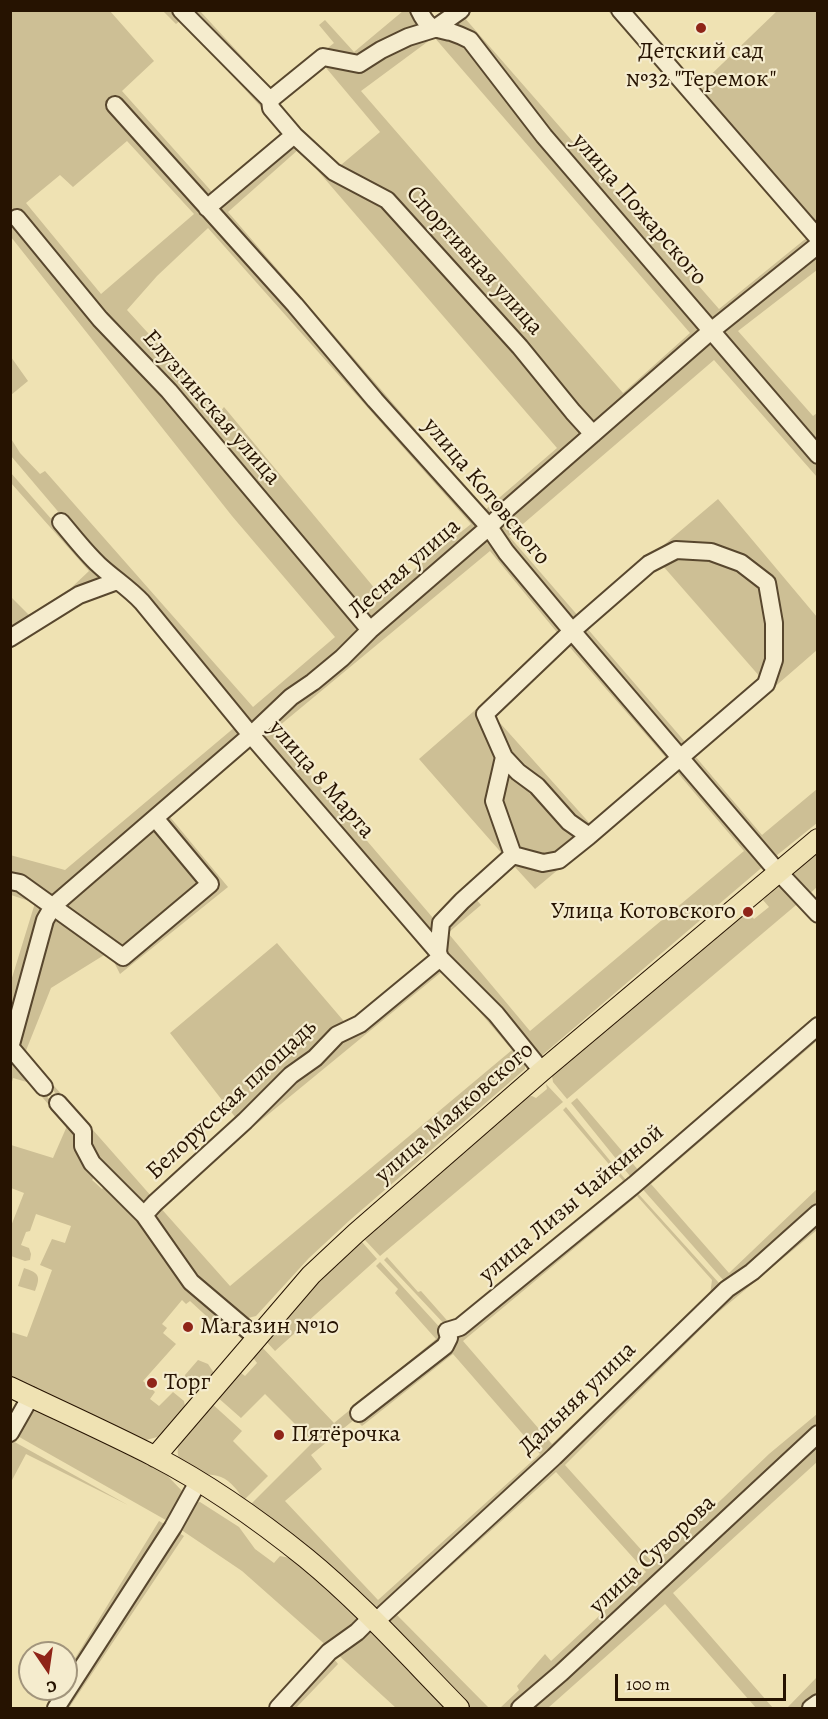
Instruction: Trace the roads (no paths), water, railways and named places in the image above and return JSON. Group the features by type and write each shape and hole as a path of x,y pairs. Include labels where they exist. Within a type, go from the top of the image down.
{"main road":[{"name":"улица Маяковского","path":"155,1457 311,1275 356,1233 542,1071 818,839"},
{"path":"10,1387 155,1457 198,1482 251,1518 304,1557 373,1620 459,1708"}],"street":[{"name":"Спортивная улица","path":"181,10 270,100 271,108 294,135 334,172 387,200 520,347 593,434"},
{"path":"419,10 425,22 434,29"},
{"path":"270,100 323,57 359,64 408,37 434,29 461,10"},
{"path":"620,10 818,238"},
{"name":"улица Пожарского","path":"434,29 470,40 543,136 816,449"},
{"name":"улица Котовского","path":"115,105 295,305 375,400 489,527 506,552 572,631 778,871 818,914"},
{"path":"207,208 294,135"},
{"name":"Елузгинская улица","path":"17,218 100,319 169,391 370,630"},
{"name":"Лесная улица","path":"53,906 251,735 291,697 342,658 370,630 711,331 818,245"},
{"name":"улица 8 Марта","path":"61,522 97,563 142,602 251,735 439,955 496,1014 542,1071"},
{"path":"513,855 543,863 559,860 589,837 766,684 774,660 774,623 767,583 741,563 711,552 676,550 650,564 572,631 484,714 504,757 518,772 537,786 568,822 589,837"},
{"path":"10,638 79,595 117,581"},
{"path":"504,757 494,801 513,855"},
{"path":"10,881 20,883 123,957 210,885 154,818"},
{"path":"439,955 441,923 513,855"},
{"path":"44,1087 10,1048 45,920 53,906"},
{"name":"Белорусская площадь","path":"144,1215 291,1075 315,1058 337,1035 360,1024 439,955"},
{"name":"улица Лизы Чайкиной","path":"359,1413 445,1346 449,1338 447,1331 460,1328 634,1185 818,1026"},
{"name":"Белорусская площадь","path":"58,1103 83,1131 83,1146 92,1163 144,1215 191,1282 257,1338"},
{"name":"Дальняя улица","path":"278,1708 329,1652 373,1620 554,1457 727,1289 752,1272 818,1214"},
{"path":"10,1432 31,1396"},
{"name":"улица Суворова","path":"520,1708 561,1673 818,1434"},
{"path":"56,1708 173,1527 198,1482"},
{"path":"812,1708 818,1703"}],"place":[{"name":"Детский сад №32 \"Теремок\"","path":"701,28"},
{"name":"Улица Котовского","path":"748,912"},
{"name":"Магазин №10","path":"188,1327"},
{"name":"Торг","path":"152,1383"},
{"name":"Пятёрочка","path":"279,1435"}]}
